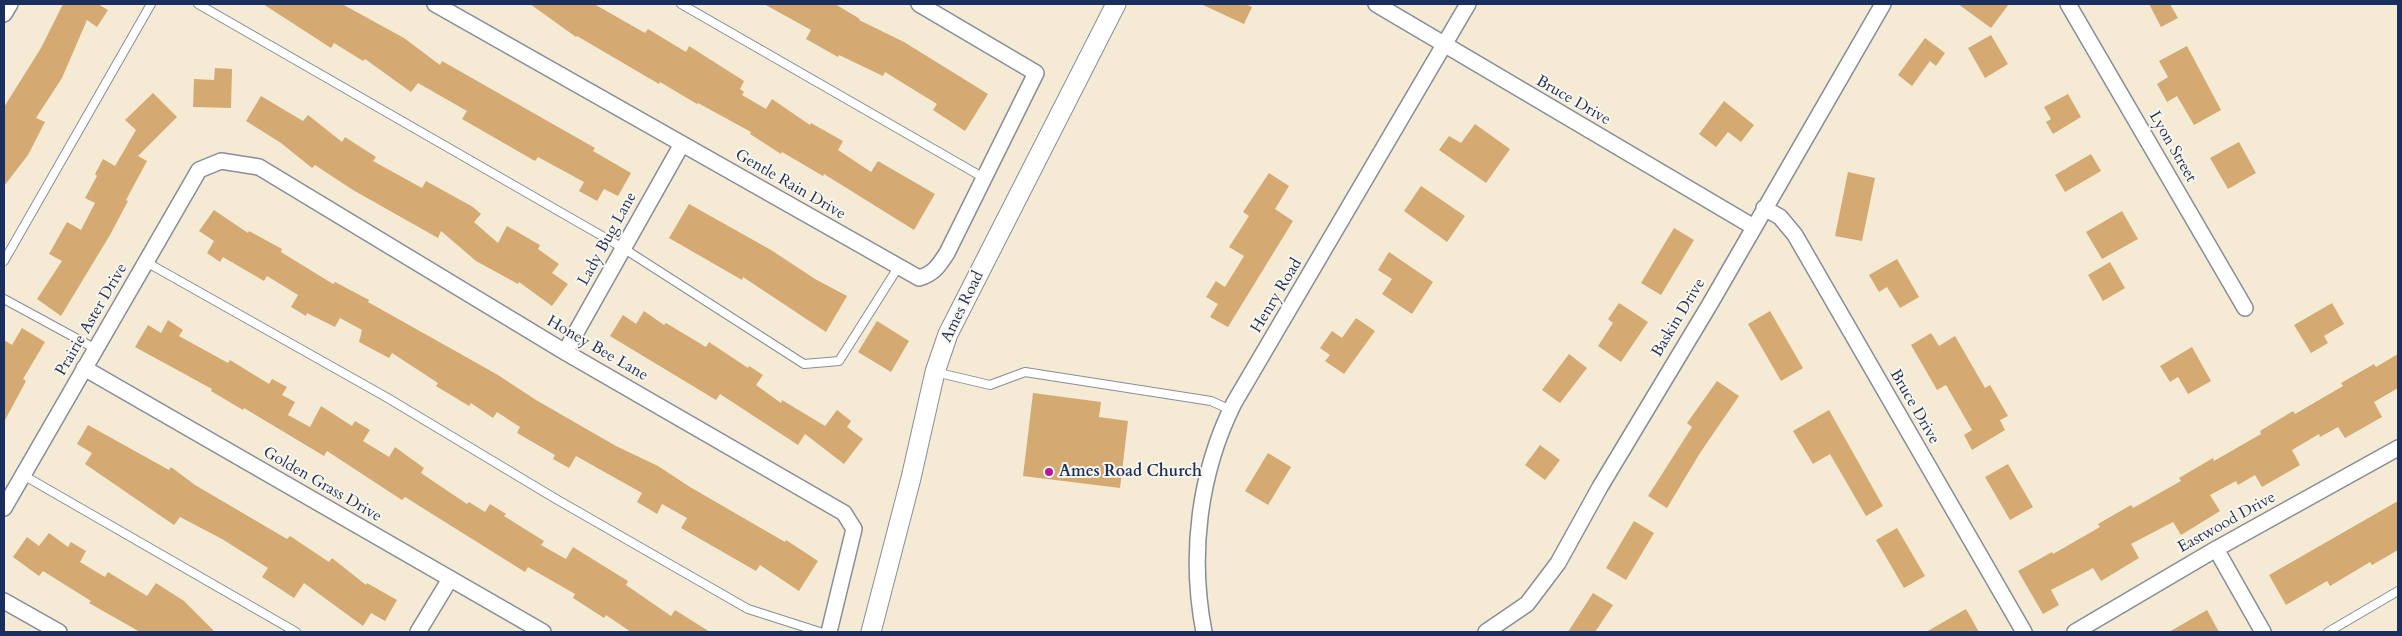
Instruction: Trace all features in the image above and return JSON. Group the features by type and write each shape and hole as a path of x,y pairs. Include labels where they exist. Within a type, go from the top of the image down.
{"street":[{"path":"4,14 10,4"},
{"name":"Gentle Rain Drive","path":"435,4 920,278 928,276 938,267 1036,73 919,4"},
{"name":"Ames Road","path":"871,632 911,478 935,372 948,334 1116,4"},
{"name":"Bruce Drive","path":"1376,4 1752,226"},
{"name":"Henry Road","path":"1204,632 1198,587 1198,538 1212,454 1231,410 1468,4"},
{"name":"Baskin Drive","path":"1486,632 1527,604 1558,563 1600,487 1710,304 1752,226 1883,4"},
{"name":"Lyon Street","path":"2068,4 2244,308"},
{"name":"Lady Bug Lane","path":"565,352 682,144"},
{"name":"Prairie Aster Drive","path":"4,508 199,170 221,161"},
{"name":"Honey Bee Lane","path":"221,161 259,167 565,352 844,513 854,529 829,632"},
{"name":"Bruce Drive","path":"1764,208 1780,217 1795,235 2024,632"},
{"name":"Golden Grass Drive","path":"84,368 543,632"},
{"name":"Eastwood Drive","path":"2075,632 2216,549 2398,448"},
{"path":"2216,549 2263,632"},
{"path":"418,632 450,579"},
{"path":"4,601 59,632"}],"lane":[{"path":"4,261 151,4"},
{"path":"198,4 623,248 804,364 839,361 898,266"},
{"path":"681,4 984,178"},
{"path":"146,262 386,397 556,499 748,609 820,632"},
{"path":"4,299 96,349"},
{"path":"935,372 969,382 990,385 1025,372 1211,401 1231,410"},
{"path":"23,475 296,632"},
{"path":"2328,632 2398,591"}],"building":[{"path":"63,4 98,4 108,10 97,27 87,20 62,78 36,118 45,122 28,155 4,186 4,107 41,48"},
{"path":"263,4 342,4 404,38 440,65 442,61 595,148 593,151 631,173 618,196 604,189 597,201 579,191 584,182 538,157 535,161 462,119 467,111 418,83 411,92 365,59 363,61 334,43 331,48"},
{"path":"530,4 594,4 645,33 648,29 686,52 689,46 744,81 740,89 744,92 742,95 766,109 772,99 810,125 811,123 843,141 838,150 871,172 878,161 935,194 914,230 824,174 823,176 782,152 781,154 750,134 751,132 660,82 659,84 576,37"},
{"path":"764,4 835,4 859,20 904,42 988,94 965,131 933,110 937,104 885,72 883,76 839,55 838,57 806,39 811,30"},
{"path":"1201,4 1245,4 1252,7 1244,24"},
{"path":"1958,4 2009,4 1991,28"},
{"path":"2149,4 2170,4 2178,18 2161,27"},
{"path":"1991,35 2008,64 1985,78 1968,48"},
{"path":"1925,38 1945,53 1936,66 1930,61 1912,86 1898,75"},
{"path":"2187,46 2221,110 2194,125 2177,96 2167,102 2157,84 2168,77 2159,61"},
{"path":"215,68 232,69 231,108 193,107 194,79 214,80"},
{"path":"153,93 177,117 138,156 147,161 126,200 128,201 110,235 61,316 37,299 62,261 49,254 67,222 81,230 95,203 85,198 97,176 95,174 103,159 115,166 136,130 125,120"},
{"path":"2068,94 2081,117 2053,134 2046,122 2051,119 2044,107"},
{"path":"261,96 303,121 308,115 342,142 345,137 376,157 373,161 422,188 426,181 473,207 481,214 474,222 498,243 507,226 540,245 538,249 559,264 552,273 568,284 552,306 519,282 518,284 476,261 441,231 438,238 353,190 315,165 312,168 281,143 246,121"},
{"path":"1724,101 1754,125 1741,142 1728,132 1716,147 1699,134"},
{"path":"1475,124 1510,149 1486,183 1439,150 1449,136 1461,143"},
{"path":"2239,142 2256,173 2228,189 2210,158"},
{"path":"2091,154 2101,171 2065,192 2055,175"},
{"path":"1848,172 1875,178 1862,241 1835,236"},
{"path":"1269,173 1289,186 1275,209 1293,221 1228,327 1210,317 1218,304 1206,297 1216,281 1225,287 1244,256 1229,247 1249,216 1243,212"},
{"path":"1421,186 1465,216 1447,242 1404,211"},
{"path":"689,204 771,250 815,279 847,296 826,332 743,277 742,280 669,238"},
{"path":"214,210 248,233 249,231 282,249 281,252 333,284 335,282 369,300 368,302 498,375 536,400 616,446 658,466 690,487 785,542 786,540 818,561 799,591 760,565 756,571 681,528 687,518 662,504 657,514 637,502 642,493 576,456 569,468 553,459 555,455 517,433 520,427 497,412 493,418 471,403 469,406 436,386 438,383 392,353 389,358 359,342 362,330 340,318 335,327 307,313 306,316 291,307 298,295 267,276 264,281 223,257 220,262 207,253 214,241 199,231"},
{"path":"2122,211 2138,239 2102,259 2086,232"},
{"path":"1674,228 1694,240 1661,295 1641,283"},
{"path":"1389,252 1433,282 1412,314 1382,294 1392,279 1378,270"},
{"path":"1897,259 1919,297 1900,308 1887,287 1879,292 1869,275"},
{"path":"2110,262 2125,288 2103,301 2088,275"},
{"path":"1619,303 1648,322 1621,362 1598,346 1613,323 1608,319"},
{"path":"2332,303 2344,324 2324,336 2328,343 2311,353 2294,325"},
{"path":"644,311 664,325 666,323 706,347 709,342 748,368 749,366 763,375 756,385 781,403 782,400 825,426 837,410 851,421 847,427 863,439 844,464 805,434 798,445 720,394 716,400 610,336 623,315 636,324"},
{"path":"1770,311 1803,368 1781,381 1748,324"},
{"path":"1356,318 1375,331 1344,374 1325,361 1330,355 1320,348 1332,331 1342,338"},
{"path":"168,320 183,330 179,336 228,363 230,360 269,384 272,379 287,387 282,395 295,402 288,415 310,427 321,406 352,426 355,421 370,430 363,441 389,457 395,447 424,468 421,473 467,504 469,502 485,512 490,504 506,514 504,516 544,541 541,545 566,559 573,547 628,581 626,585 671,616 675,610 710,632 631,632 606,615 604,618 573,598 575,594 528,567 525,572 405,497 402,500 327,451 324,456 244,408 243,410 211,391 212,389 135,347 148,325 161,333"},
{"path":"877,321 909,341 891,372 858,352"},
{"path":"22,328 45,342 23,379 26,381 4,422 4,340 12,345"},
{"path":"1931,333 1939,346 1955,336 1985,388 1990,385 2008,416 2000,420 2005,430 1972,450 1964,435 1972,430 1946,385 1937,390 1911,345"},
{"path":"2192,347 2211,381 2188,394 2178,377 2170,382 2160,366"},
{"path":"1569,354 1587,368 1560,403 1542,390"},
{"path":"2398,354 2398,388 2374,402 2382,417 2345,438 2338,427 2320,437 2319,434 2292,450 2300,465 2262,487 2255,475 2238,485 2236,481 2210,495 2220,511 2181,535 2173,522 2131,544 2139,558 2101,581 2093,568 2051,590 2059,605 2043,614 2018,571 2052,552 2053,554 2100,527 2098,524 2131,505 2133,508 2181,481 2179,478 2213,458 2214,461 2261,434 2260,431 2293,411 2295,414 2343,386 2341,383 2374,364 2376,367"},
{"path":"1717,381 1739,396 1700,453 1667,508 1648,496 1692,427 1687,423"},
{"path":"1033,393 1101,402 1099,417 1128,421 1120,488 1023,476"},
{"path":"1829,410 1883,506 1866,516 1830,454 1813,464 1793,431"},
{"path":"88,425 169,470 171,467 195,485 287,539 290,536 329,562 332,558 366,585 367,583 397,600 385,621 371,613 363,626 304,583 294,598 262,577 268,568 222,539 180,517 174,525 85,464 92,453 77,444"},
{"path":"1540,445 1560,460 1545,480 1525,465"},
{"path":"1268,453 1291,467 1268,505 1245,491"},
{"path":"2008,464 2033,507 2010,520 1985,477"},
{"path":"2398,501 2398,550 2372,565 2370,562 2330,586 2327,581 2286,605 2269,575"},
{"path":"1634,521 1654,533 1626,580 1606,568"},
{"path":"1897,528 1925,576 1904,588 1876,540"},
{"path":"49,533 68,547 71,542 86,551 80,562 105,577 108,572 147,596 156,583 184,601 215,632 140,632 89,603 91,601 43,571 39,576 13,557 27,537 39,546"},
{"path":"1593,593 1613,605 1595,632 1568,632"},
{"path":"1966,609 1979,632 1926,632"},
{"path":"2207,610 2219,632 2169,632"}],"place":[{"name":"Ames Road Church","path":"1049,472"}]}
